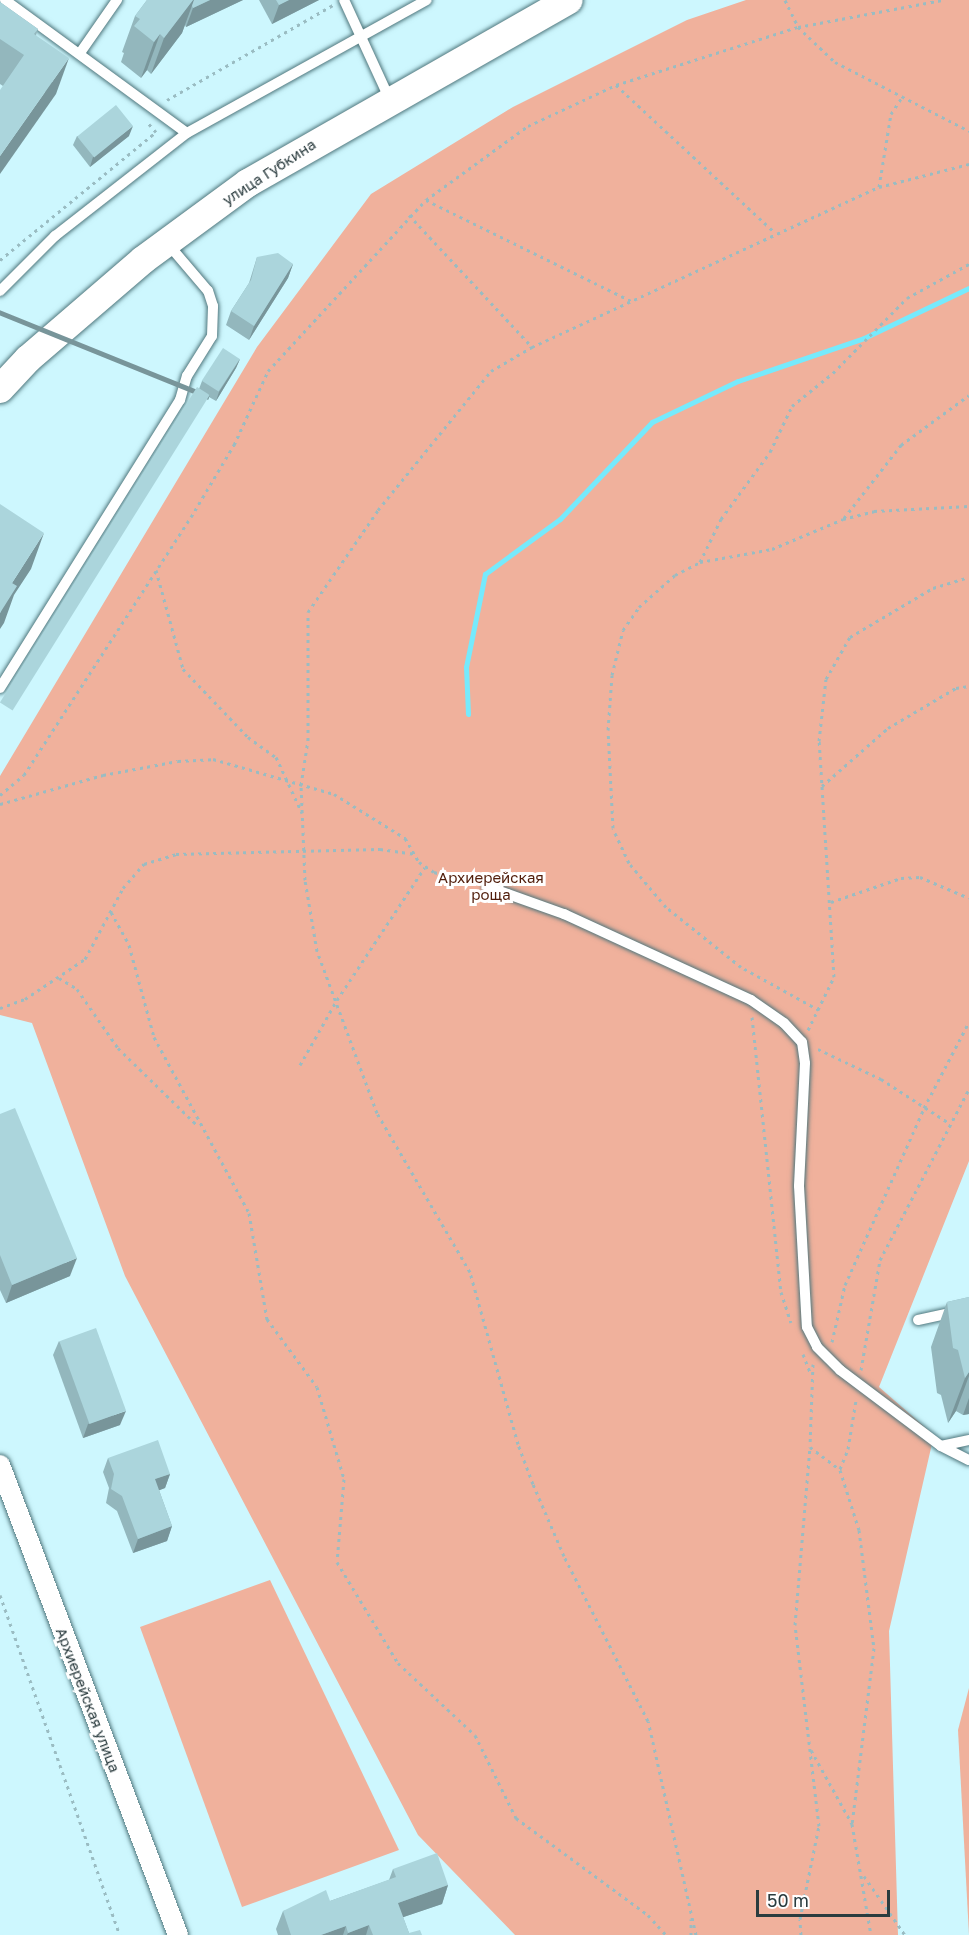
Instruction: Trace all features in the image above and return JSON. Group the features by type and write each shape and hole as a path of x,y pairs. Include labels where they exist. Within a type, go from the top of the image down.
{"main road":[{"name":"улица Губкина","path":"0,389 28,359 166,241 248,183 569,0"}],"street":[{"name":"Архиерейская улица","path":"0,1465 178,1935"}],"lane":[{"path":"5,0 187,133"},
{"path":"80,53 117,0"},
{"path":"343,0 390,100"},
{"path":"0,291 55,236 187,133 358,36 427,0"},
{"path":"0,688 180,400 187,376 212,336 213,306 208,291 166,241"},
{"path":"488,887 564,914 751,1000 784,1023 802,1042 805,1063 800,1186 807,1327 817,1347 858,1384 940,1446 969,1460"},
{"path":"918,1320 969,1309"},
{"path":"940,1446 969,1440"}],"path":[{"path":"0,260 156,132 147,122 154,108 343,0"},
{"path":"785,0 798,27 835,62 969,131"},
{"path":"0,795 24,775 156,570 234,445 268,371 409,215 528,126 616,85 798,27 942,0"},
{"path":"616,85 775,233"},
{"path":"879,187 891,114 902,97"},
{"path":"696,1935 648,1721 564,1556 533,1484 518,1444 470,1272 377,1113 317,951 304,880 305,850 301,785 308,740 308,612 378,510 491,371 532,347 879,187 969,164"},
{"path":"426,201 631,301"},
{"path":"409,215 532,347"},
{"path":"700,562 721,519 770,452 792,406 833,373 906,298 969,264"},
{"path":"843,519 901,445 969,395"},
{"path":"819,1010 741,967 666,907 629,863 614,828 608,730 612,675 623,630 639,607 675,575 700,562 772,549 843,519 897,509 969,506"},
{"path":"156,570 183,669 248,737 276,757 302,814"},
{"path":"949,1123 881,1079 802,1042 834,977 819,741 826,679 850,637 933,588 969,577"},
{"path":"822,786 888,728 956,688 969,686"},
{"path":"0,804 103,775 178,761 213,759 287,783 334,794 363,809 405,838 425,867 488,887"},
{"path":"0,1008 25,999 85,958 123,888 144,864 176,854 380,849 414,854"},
{"path":"300,1065 337,1000 425,867"},
{"path":"831,902 901,878 920,877 969,898"},
{"path":"111,912 129,945 154,1037 200,1128 249,1213 267,1318 317,1387 344,1479 337,1562 398,1663 475,1734 516,1818 648,1915 666,1935"},
{"path":"58,978 77,989 118,1048 200,1128"},
{"path":"751,1000 780,1292 792,1323"},
{"path":"828,1358 845,1285 924,1108 969,1022"},
{"path":"840,1470 848,1449 880,1260 949,1123 969,1089"},
{"path":"799,1344 811,1376"},
{"path":"801,1935 800,1919 819,1826 795,1625 810,1447 811,1376 817,1347"},
{"path":"810,1447 840,1470 859,1530 874,1648 852,1824"},
{"path":"0,1595 120,1935"},
{"path":"810,1748 852,1824 863,1874 871,1935"},
{"path":"863,1874 905,1935"},
{"path":"691,1911 691,1935"}],"green space":[{"name":"Архиерейская роща","path":"746,0 969,0 969,1161 879,1387 934,1435 889,1631 898,1935 515,1935 418,1835 125,1276 32,1023 0,1015 0,776 257,347 371,194 513,107 687,20"},
{"path":"270,1580 399,1850 242,1907 140,1627"},
{"path":"969,1688 969,1935 958,1730"}],"building":[{"path":"147,0 193,0 164,38 160,34 154,42 134,26 140,19 135,16"},
{"path":"194,0 210,0 193,8"},
{"path":"276,0 289,0 279,5"},
{"path":"0,2 38,29 34,34 69,58 0,156 0,90 24,55 0,39"},
{"path":"116,105 133,126 94,157 77,136"},
{"path":"278,253 293,264 254,326 231,311 251,280 257,257"},
{"path":"223,348 240,359 219,392 202,381"},
{"path":"197,387 210,395 13,710 0,702"},
{"path":"0,504 44,533 12,583 17,586 0,613"},
{"path":"15,1108 77,1258 12,1285 0,1255 0,1114"},
{"path":"969,1297 969,1372 965,1378 958,1350 953,1348 947,1302"},
{"path":"96,1328 126,1411 89,1424 59,1341"},
{"path":"158,1440 170,1474 155,1479 172,1526 138,1539 122,1496 111,1489 114,1474 108,1458"},
{"path":"437,1853 448,1885 398,1903 409,1933 420,1930 422,1935 373,1935 369,1925 348,1933 346,1926 321,1935 291,1935 283,1911 326,1890 330,1901 396,1877 393,1869"}],"waterway":[{"path":"468,714 466,667 485,574 560,519 652,422 738,381 864,338 969,288"}]}
